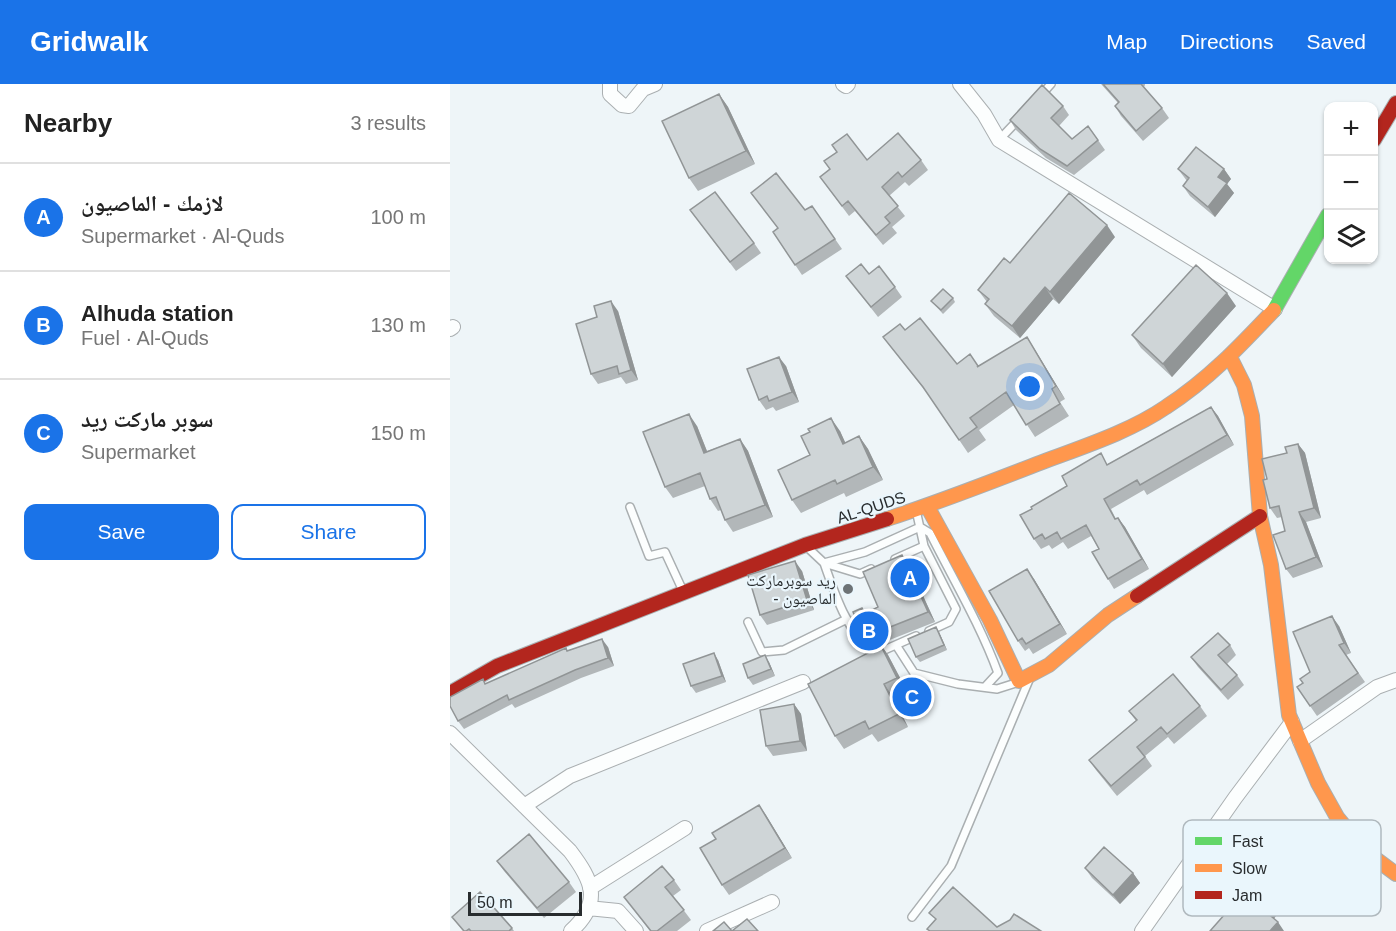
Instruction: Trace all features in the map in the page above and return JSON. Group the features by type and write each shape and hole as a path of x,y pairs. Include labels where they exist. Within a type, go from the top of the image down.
{"street":[{"path":"610,84 610,94 622,105 629,106 643,89 655,84"},
{"path":"843,84 846,86 848,84"},
{"path":"960,84 984,114 999,140 1275,309"},
{"path":"1378,133 1396,103"},
{"name":"AL-QUDS","path":"450,693 497,666 805,545 921,508 1106,438 1164,409 1206,379 1275,309 1324,224"},
{"path":"1230,357 1244,386 1252,416 1260,516 1271,565 1289,715 1318,783 1339,820"},
{"path":"921,508 1025,678 1049,665 1108,615 1260,516"},
{"path":"1300,741 1377,687 1396,680"},
{"path":"524,806 570,776 802,682"},
{"path":"1220,820 1292,722"},
{"path":"450,733 570,852 585,872 590,882 588,908 578,925 571,931"},
{"path":"590,888 685,828"},
{"path":"1381,863 1396,874"},
{"path":"1142,931 1183,872"},
{"path":"707,931 772,902"},
{"path":"588,908 618,911 636,931"}],"lane":[{"path":"1036,100 1051,84"},
{"path":"999,140 1021,116"},
{"path":"630,507 649,556 665,552 684,593"},
{"path":"921,508 920,527 924,546 956,609"},
{"path":"824,562 865,552 920,527"},
{"path":"920,527 930,533 965,603 984,634 998,673 986,687"},
{"path":"805,545 824,562 860,574 881,565"},
{"path":"892,560 924,546"},
{"path":"824,562 839,606 873,655 949,622 956,609 965,603"},
{"path":"748,622 762,652 784,650 847,618"},
{"path":"896,645 915,673 958,684 997,689 1025,678"},
{"path":"912,917 951,866 1025,678"}],"building":[{"path":"1103,84 1141,84 1162,108 1136,131 1115,106 1119,102"},
{"path":"1042,85 1063,106 1051,118 1072,139 1088,126 1098,140 1067,166 1040,149 1010,120"},
{"path":"719,94 746,151 689,178 662,121"},
{"path":"898,133 921,160 902,177 898,172 882,187 898,206 885,217 890,223 876,235 848,201 842,206 820,177 830,169 824,161 837,152 832,145 847,134 867,160"},
{"path":"1196,147 1224,169 1218,177 1227,183 1208,207 1183,186 1189,178 1178,169"},
{"path":"776,173 805,210 812,206 835,239 795,265 773,232 778,228 751,193"},
{"path":"715,192 754,243 730,262 690,210"},
{"path":"1069,193 1107,225 1050,292 1045,287 1012,326 985,304 989,299 978,290 1004,258 1010,263"},
{"path":"861,264 869,274 879,266 895,287 871,307 846,276"},
{"path":"1196,265 1227,293 1163,364 1132,335"},
{"path":"943,289 953,298 941,310 931,301"},
{"path":"611,301 631,370 619,374 617,366 591,374 576,324 597,317 594,306"},
{"path":"920,318 957,364 970,354 977,367 1027,337 1056,386 1052,389 1060,404 1026,425 1006,392 970,418 977,427 959,440 923,387 883,337 900,324 905,330"},
{"path":"779,357 792,392 769,401 767,396 759,400 747,369"},
{"path":"1211,407 1227,435 1140,485 1137,480 1104,499 1142,559 1108,579 1092,552 1099,549 1086,525 1061,539 1057,532 1045,539 1042,534 1034,539 1020,515 1067,486 1062,476 1101,453 1107,465"},
{"path":"689,414 704,453 740,439 765,505 725,520 716,497 710,499 700,473 665,487 643,432"},
{"path":"831,418 843,444 859,436 873,467 837,484 835,480 792,500 778,470 810,455 801,436 810,432 808,429"},
{"path":"1298,444 1314,508 1299,512 1316,557 1286,569 1273,535 1285,531 1279,506 1270,508 1263,480 1267,479 1262,459 1287,453 1285,447"},
{"path":"902,555 928,612 867,638 862,633 853,612 862,608 865,614 878,607 863,572"},
{"path":"795,561 807,600 760,615 748,575"},
{"path":"1027,569 1060,624 1026,644 1022,638 1018,641 989,591"},
{"path":"1332,616 1344,643 1339,645 1358,673 1310,706 1297,687 1303,683 1300,679 1310,672 1293,632"},
{"path":"936,627 944,645 916,657 908,639"},
{"path":"1218,633 1230,645 1218,655 1237,675 1221,690 1191,657"},
{"path":"602,639 608,658 575,670 509,700 507,695 458,721 450,706 450,697 483,679 485,684 566,648 567,651"},
{"path":"879,642 897,678 884,684 899,714 869,729 865,721 835,736 808,684 870,652 868,646"},
{"path":"714,653 722,676 691,686 683,664"},
{"path":"765,655 771,669 748,678 743,664"},
{"path":"1173,674 1200,706 1167,734 1161,727 1137,747 1145,757 1111,786 1089,760 1137,720 1129,711"},
{"path":"794,704 800,741 766,746 760,710"},
{"path":"759,805 785,848 722,885 700,848 716,839 712,833"},
{"path":"529,834 569,882 537,908 497,861"},
{"path":"1104,847 1133,873 1113,895 1085,868"},
{"path":"662,866 674,880 665,887 684,910 657,931 651,931 624,897"},
{"path":"953,887 997,927 1010,920 1014,914 1041,931 930,931 927,929 936,919 929,913"},
{"path":"480,892 512,928 509,931 471,931 469,929 464,931 452,917"},
{"path":"1223,916 1271,916 1278,922 1270,931 1210,931"},
{"path":"747,919 758,931 732,931"},
{"path":"724,922 732,931 713,931"}],"traffic: fast":[{"path":"1274,310 1324,222"}],"traffic: slow":[{"path":"887,519 1092,444 1152,416 1210,374 1274,310"},
{"path":"1230,357 1244,385 1252,416 1260,516 1271,565 1289,715 1318,783 1339,820"},
{"path":"927,506 990,620 1019,681 1049,665 1108,615 1137,596"},
{"path":"1381,863 1396,874"}],"traffic: jam":[{"path":"1378,133 1396,103"},
{"path":"1137,596 1260,516"},
{"path":"450,693 497,666 805,545 887,519"}],"place":[{"name":"لازمك - الماصيون","path":"910,578"},
{"name":"ريد سوبرماركت - الماصيون","path":"848,589"},
{"name":"Alhuda station","path":"869,631"},
{"name":"سوبر ماركت ريد","path":"912,697"}]}
